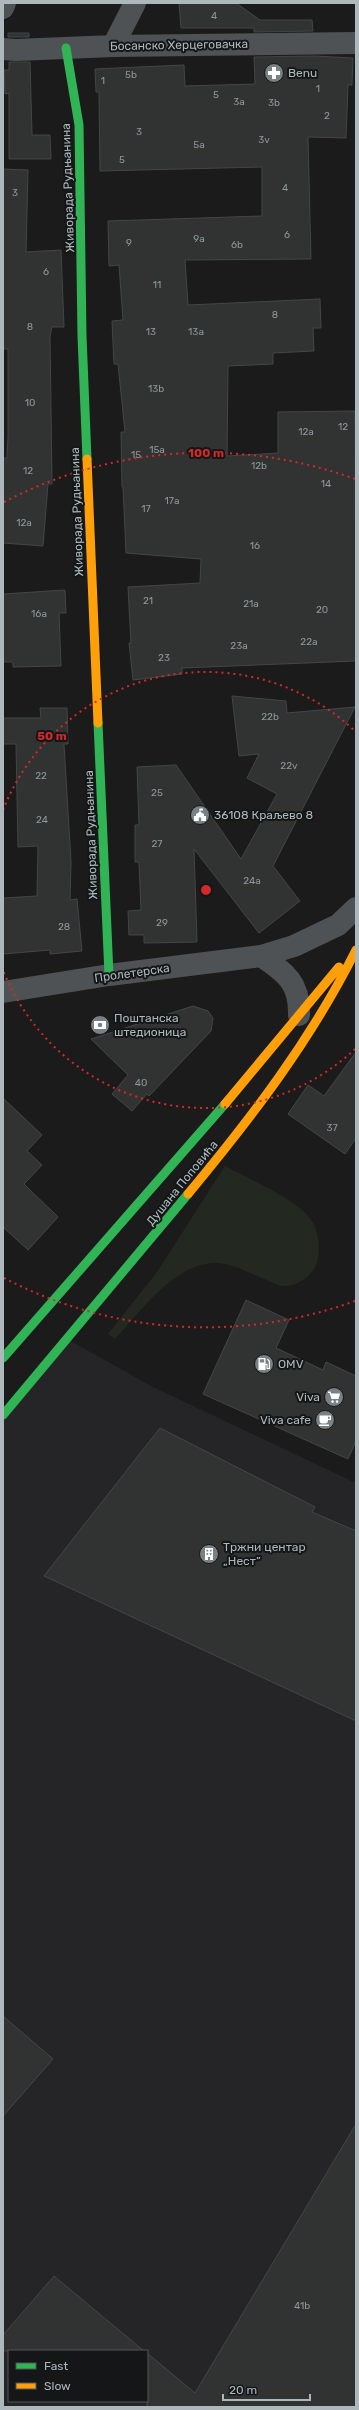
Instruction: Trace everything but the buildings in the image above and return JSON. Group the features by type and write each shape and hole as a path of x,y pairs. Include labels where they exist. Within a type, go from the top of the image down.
{"main road":[{"name":"Живорада Рудњанина","path":"66,48 79,125 82,336 109,976"},
{"name":"Душана Поповића","path":"3,1358 204,1129 356,946"},
{"name":"Душана Поповића","path":"3,1415 69,1340 250,1120 315,1028 338,988 356,950"}],"street":[{"path":"3,8 5,3"},
{"path":"113,46 134,3"},
{"name":"Босанско Херцеговачка","path":"3,48 16,50 113,46 356,43"},
{"name":"Пролетерска","path":"3,992 261,956 294,946 338,925 356,908"},
{"path":"261,956 282,971 294,985 299,997 299,1015"}],"shaded area":[{"path":"225,1166 282,1196 302,1210 309,1217 316,1229 319,1243 317,1263 314,1269 307,1277 299,1282 280,1286 229,1265 212,1263 196,1267 180,1275 165,1286 151,1299 115,1339 108,1334 157,1272"},
{"path":"69,1340 153,1387 356,1483 356,2407 3,2407 3,1415"}],"traffic: fast":[{"path":"66,48 79,125 82,336 87,459"},
{"path":"98,723 109,975"},
{"path":"3,1358 225,1104"},
{"path":"3,1415 188,1194"}],"traffic: slow":[{"path":"87,459 98,723"},
{"path":"188,1194 235,1136 279,1077 320,1015 356,950"},
{"path":"225,1104 339,967"}],"place":[{"name":"Benu","path":"274,73"},
{"name":"36108 Краљево 8","path":"200,815"},
{"name":"Поштанска штедионица","path":"100,1025"},
{"name":"OMV","path":"264,1364"},
{"name":"Viva","path":"334,1397"},
{"name":"Viva cafe","path":"325,1420"},
{"name":"Тржни центар „Нест”","path":"209,1554"}]}
